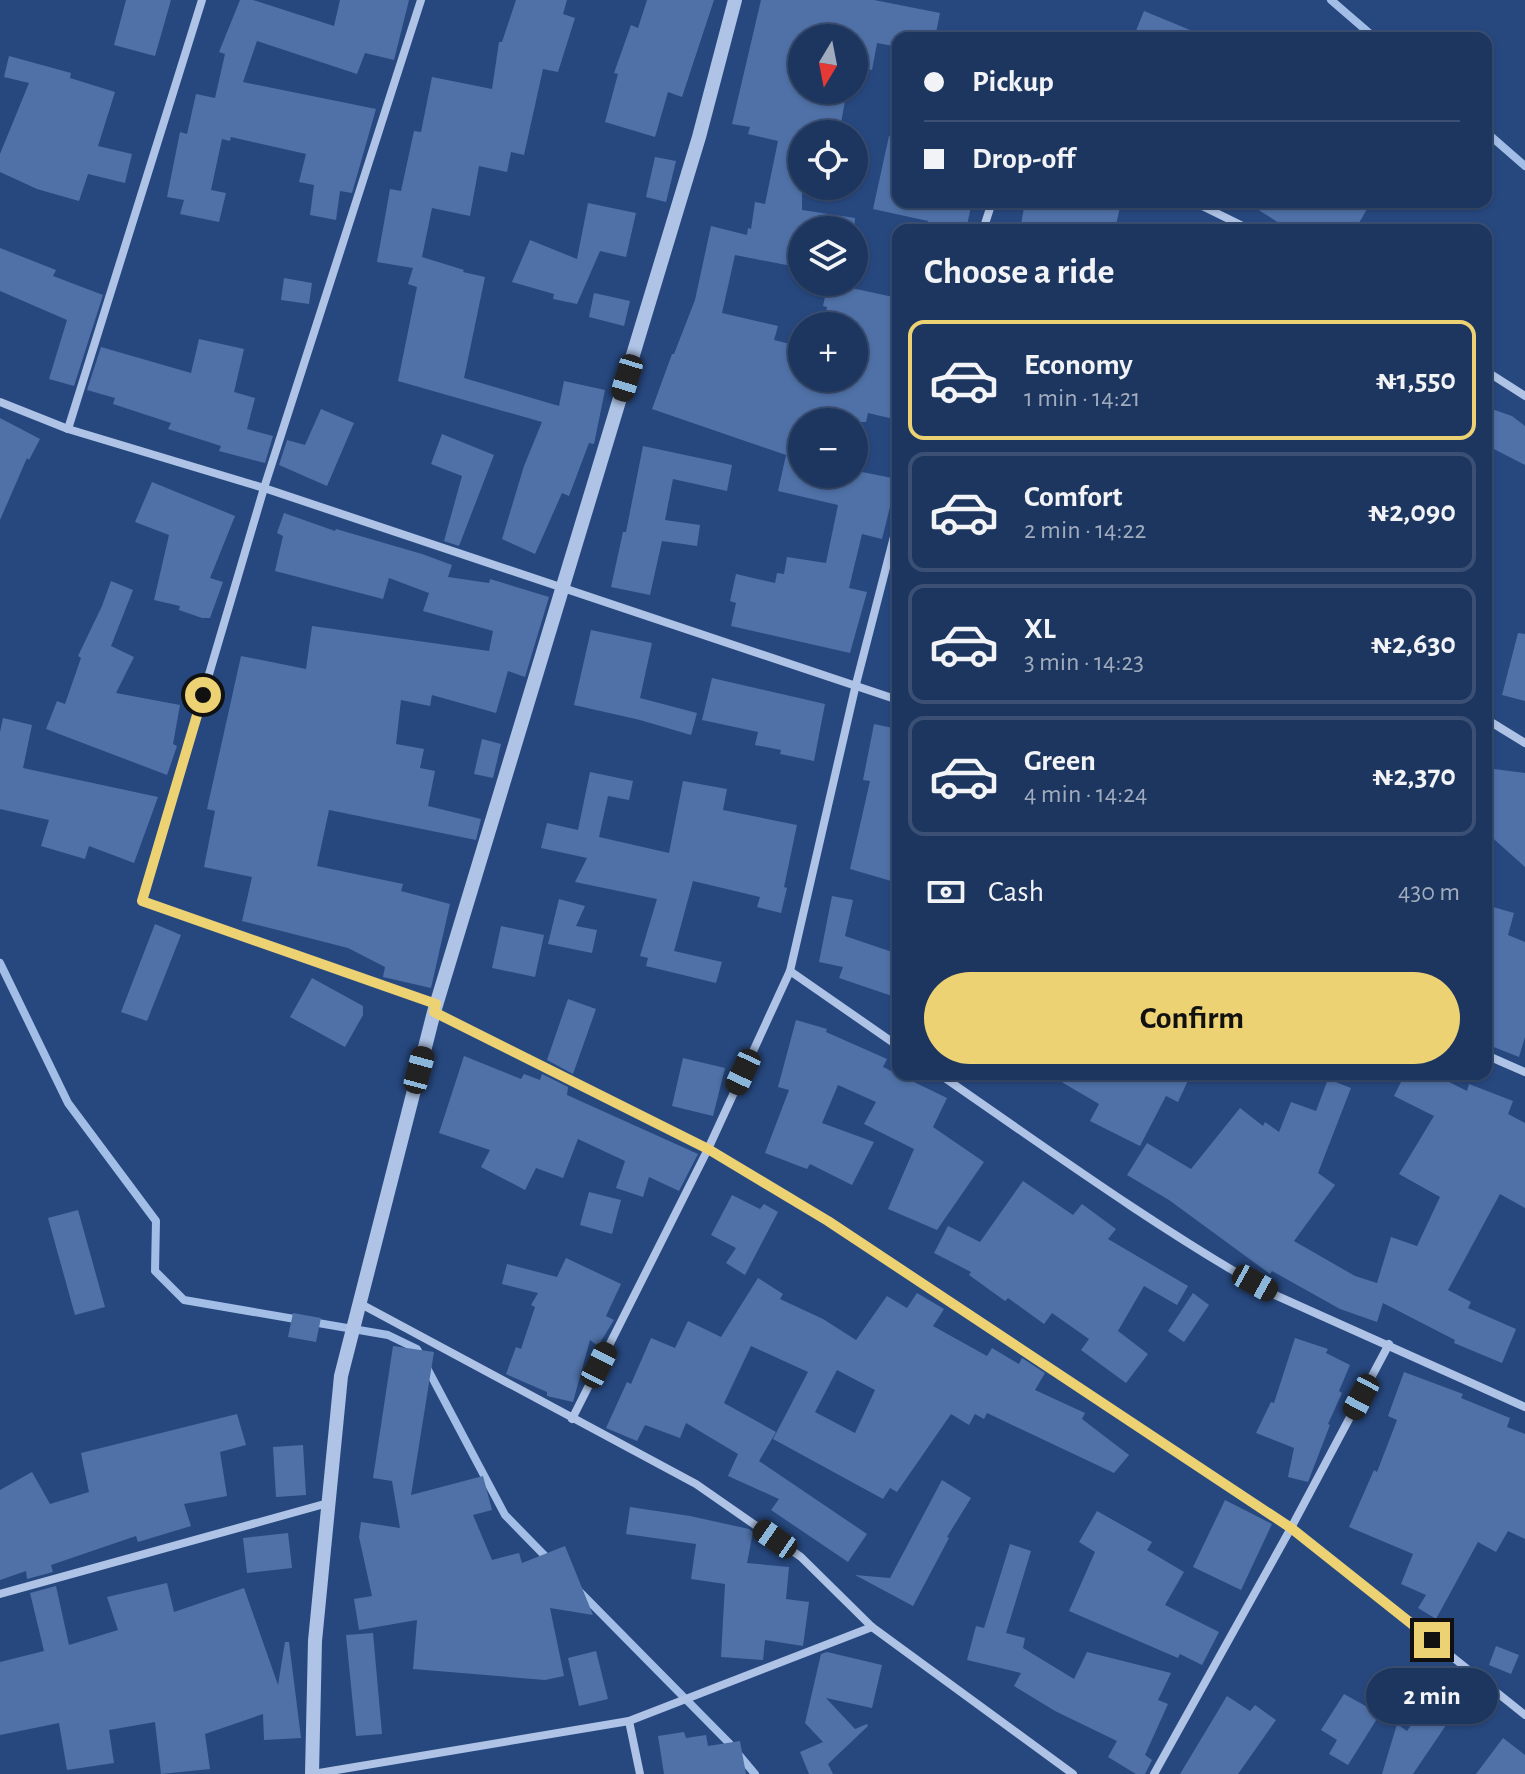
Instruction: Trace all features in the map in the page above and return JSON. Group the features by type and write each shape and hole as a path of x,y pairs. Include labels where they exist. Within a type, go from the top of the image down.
{"street":[{"path":"68,429 202,0"},
{"path":"421,0 264,488 142,901 435,1008 708,1149 828,1221 1291,1528 1525,1715"},
{"path":"735,0 699,137 435,1008 358,1302 341,1376 328,1503 315,1641 312,1774 629,1721 872,1627"},
{"path":"1206,208 1239,224"},
{"path":"1492,375 1525,396"},
{"path":"0,402 68,429 264,488 892,698"},
{"path":"572,1419 708,1149 790,971 856,684 892,544"},
{"path":"1492,723 1525,743"},
{"path":"790,971 892,1042"},
{"path":"1492,1058 1525,1072"},
{"path":"948,1080 1071,1166 1275,1295 1525,1407"},
{"path":"358,1302 696,1484 801,1557 872,1627 1073,1774"},
{"path":"1154,1774 1389,1344"},
{"path":"0,1594 328,1503"},
{"path":"629,1721 640,1774"}],"building":[{"path":"126,0 171,0 155,56 114,45"},
{"path":"240,0 253,0 334,26 340,0 409,0 394,60 365,53 357,74 257,41 243,82 376,109 352,193 340,191 336,220 310,215 314,185 299,182 306,154 231,137 230,141 222,139 211,190 226,193 219,222 180,214 184,200 167,197 180,132 187,134 196,94 215,98 225,54 219,52"},
{"path":"516,0 567,0 563,14 575,18 558,72 543,69 524,155 511,152 507,172 479,166 470,216 432,208 422,257 485,277 464,378 559,406 564,381 605,390 594,444 589,443 569,496 562,493 535,554 502,539 524,466 542,422 398,381 417,287 408,284 413,268 377,262 390,189 401,191 414,131 421,132 432,77 492,89 499,42 502,42"},
{"path":"647,0 714,0 682,97 668,92 655,137 605,122 618,74 614,73 631,25 638,28"},
{"path":"761,0 874,0 940,13 936,32 892,32 892,46 877,43 872,70 868,69 868,24 788,24 788,104 844,104 842,120 788,120 788,200 802,200 802,210 842,216 788,216 788,265 735,255 722,313 778,326 774,340 788,344 788,392 868,392 868,312 826,312 827,307 823,306 825,296 868,296 868,292 892,297 892,419 868,413 868,408 788,408 788,488 868,488 868,473 892,478 892,499 882,539 862,534 849,588 867,592 850,653 731,626 736,603 730,601 736,574 775,583 777,573 784,574 787,557 826,563 838,505 778,491 786,455 652,409 695,300 711,226 747,235 748,228 751,229 755,202 765,204 778,141 748,134 750,127 732,124"},
{"path":"1144,11 1195,32 1135,32"},
{"path":"9,56 71,73 70,78 115,92 98,146 132,154 125,183 88,174 79,201 37,189 0,172 0,154 29,83 4,77"},
{"path":"889,136 892,136 892,208 971,208 967,224 927,224 928,221 873,209"},
{"path":"655,157 676,161 666,202 646,197"},
{"path":"588,203 636,213 626,257 600,251 577,304 553,299 554,294 512,282 530,240 577,259"},
{"path":"1024,208 1120,208 1116,224 1021,224"},
{"path":"1255,208 1368,208 1358,224 1281,224"},
{"path":"0,248 56,270 53,276 103,295 74,386 49,379 67,320 0,291"},
{"path":"284,278 312,283 309,304 281,300"},
{"path":"594,293 630,301 624,326 589,317"},
{"path":"199,339 244,349 234,392 255,398 247,429 273,436 265,463 219,451 221,446 168,429 171,423 113,404 115,398 87,390 101,347 191,373"},
{"path":"321,409 354,423 327,486 279,465 287,440 305,445"},
{"path":"1492,409 1512,416 1525,426 1525,465 1492,448"},
{"path":"0,418 40,439 29,460 27,458 0,520"},
{"path":"442,434 494,455 459,546 444,541 462,476 431,464"},
{"path":"643,446 732,465 727,491 673,479 665,520 700,525 697,546 662,541 650,595 611,587 623,532 626,532"},
{"path":"152,482 235,516 210,578 223,582 210,618 202,618 179,610 180,606 154,600 169,535 135,522"},
{"path":"284,513 452,565 448,577 489,583 490,579 549,597 525,677 508,671 496,713 432,695 430,706 401,700 396,744 424,749 420,768 435,771 428,806 481,819 476,840 329,810 317,866 403,884 401,891 450,904 431,988 383,977 385,967 348,948 242,921 252,877 204,867 215,811 207,809 241,656 306,669 312,626 489,651 493,631 423,611 429,593 389,578 383,599 275,571 283,536 277,533"},
{"path":"111,581 133,590 111,646 134,657 116,693 180,705 173,744 177,746 167,775 46,729 57,701 65,704 81,658 78,656"},
{"path":"591,630 652,643 640,698 697,713 691,735 574,705"},
{"path":"1518,633 1525,634 1525,701 1502,695"},
{"path":"712,678 825,704 814,761 755,745 758,732 702,720"},
{"path":"3,718 32,725 23,768 158,797 134,863 89,846 85,859 41,846 49,820 0,809 0,732"},
{"path":"874,724 892,728 892,881 850,869 870,781 863,780"},
{"path":"482,739 501,744 493,778 474,774"},
{"path":"1492,769 1525,773 1525,867 1492,837"},
{"path":"590,772 633,781 629,800 608,796 599,837 669,853 683,781 727,789 723,810 797,825 781,913 757,907 760,897 693,881 674,951 722,962 716,983 646,966 648,958 640,956 657,899 575,882 587,858 541,848 547,823 578,830"},
{"path":"832,896 853,900 845,936 892,952 892,996 839,978 843,967 819,962"},
{"path":"559,899 585,906 576,926 597,930 592,953 548,944"},
{"path":"1492,907 1514,913 1508,935 1525,942 1525,1037 1519,1057 1492,1046"},
{"path":"155,924 181,935 147,1021 121,1012"},
{"path":"501,926 544,935 535,977 492,968"},
{"path":"312,978 363,1006 363,1015 345,1047 290,1017"},
{"path":"568,999 596,1009 573,1074 547,1060"},
{"path":"796,1020 827,1029 826,1032 887,1059 883,1067 892,1071 892,1080 910,1080 947,1098 933,1127 984,1162 937,1230 888,1209 914,1149 864,1124 876,1102 838,1085 822,1123 874,1142 852,1185 810,1164 807,1169 765,1153 789,1090 778,1087"},
{"path":"464,1056 521,1079 524,1074 540,1080 542,1074 568,1087 567,1095 698,1154 679,1191 649,1177 643,1197 616,1188 625,1161 578,1139 563,1178 536,1168 525,1190 481,1167 490,1150 439,1133"},
{"path":"683,1058 725,1068 713,1116 672,1106"},
{"path":"1058,1080 1188,1080 1178,1102 1166,1096 1140,1146 1090,1121 1099,1104"},
{"path":"1328,1080 1351,1088 1318,1173 1335,1185 1294,1241 1355,1276 1377,1283 1391,1237 1417,1246 1440,1197 1399,1174 1434,1116 1394,1096 1402,1080 1445,1080 1467,1091 1469,1084 1513,1101 1508,1114 1525,1123 1525,1208 1500,1194 1448,1290 1471,1302 1468,1308 1516,1329 1502,1363 1454,1343 1455,1340 1383,1303 1377,1322 1340,1309 1272,1271 1270,1274 1169,1200 1127,1175 1147,1143 1191,1169 1240,1108 1263,1126 1265,1122 1279,1132 1291,1102 1316,1111"},
{"path":"1023,1181 1073,1215 1082,1204 1116,1229 1108,1239 1188,1286 1177,1305 1144,1286 1118,1331 1148,1354 1126,1383 1081,1350 1089,1339 1052,1313 1044,1324 1008,1298 1005,1301 969,1275 971,1272 934,1253 948,1226 980,1242"},
{"path":"589,1192 621,1200 612,1234 580,1225"},
{"path":"732,1195 760,1209 764,1204 778,1212 745,1275 726,1263 736,1248 711,1235"},
{"path":"78,1210 105,1307 75,1315 48,1218"},
{"path":"566,1258 621,1284 606,1316 614,1320 598,1346 590,1340 573,1402 547,1396 547,1392 506,1374 516,1347 521,1349 535,1307 531,1305 538,1293 502,1284 507,1264 557,1277"},
{"path":"758,1278 783,1294 780,1299 823,1319 856,1340 887,1296 907,1308 917,1293 944,1309 933,1326 987,1356 992,1348 1019,1364 1022,1358 1045,1373 1035,1390 1085,1413 1082,1419 1129,1455 1114,1473 987,1413 984,1419 975,1414 969,1425 951,1414 897,1492 890,1488 883,1499 773,1439 808,1372 751,1346 724,1403 776,1432 759,1461 867,1534 848,1562 771,1510 779,1499 728,1476 738,1454 686,1423 680,1438 645,1425 637,1441 606,1428 627,1382 631,1384 651,1338 675,1348 688,1321 721,1337","holes":["837,1370 875,1390 855,1433 815,1412"]},
{"path":"1193,1293 1209,1305 1184,1342 1168,1331"},
{"path":"293,1313 321,1318 316,1342 288,1337"},
{"path":"1295,1338 1328,1349 1326,1353 1350,1365 1308,1482 1288,1477 1294,1448 1256,1433 1271,1402 1274,1403"},
{"path":"393,1346 434,1352 411,1495 483,1476 492,1510 473,1515 492,1560 519,1553 522,1563 565,1546 593,1615 550,1608 564,1676 545,1680 413,1669 417,1620 359,1630 354,1599 372,1596 359,1537 361,1522 400,1528 392,1481 373,1478"},
{"path":"1404,1372 1463,1394 1461,1398 1510,1418 1507,1427 1525,1434 1525,1539 1508,1531 1496,1552 1478,1542 1436,1619 1418,1608 1426,1595 1401,1584 1413,1554 1349,1527 1374,1470 1377,1472 1397,1420 1388,1416"},
{"path":"237,1414 246,1445 220,1452 227,1496 184,1504 191,1526 138,1542 136,1536 51,1565 53,1572 27,1579 26,1571 0,1580 0,1490 32,1472 50,1504 89,1492 81,1453"},
{"path":"303,1445 306,1495 276,1497 273,1447"},
{"path":"942,1480 971,1498 947,1537 913,1606 855,1575 890,1578"},
{"path":"1225,1500 1272,1524 1241,1590 1193,1567"},
{"path":"630,1507 690,1516 753,1532 747,1563 789,1567 786,1599 809,1602 803,1646 765,1640 763,1660 721,1657 725,1584 691,1579 696,1544 626,1534"},
{"path":"1097,1511 1152,1542 1147,1550 1184,1572 1165,1605 1219,1632 1202,1665 1180,1654 1178,1658 1069,1611 1095,1552 1079,1542"},
{"path":"288,1533 292,1568 247,1573 243,1538"},
{"path":"1010,1544 1031,1551 1006,1633 1025,1638 1023,1648 1074,1679 1087,1652 1171,1673 1158,1700 1168,1704 1145,1755 1152,1760 1145,1774 1136,1774 1108,1757 1117,1741 1055,1711 1014,1686 1021,1673 967,1660 976,1626 984,1628"},
{"path":"167,1583 174,1612 244,1588 278,1685 285,1642 289,1642 301,1738 264,1740 263,1714 205,1734 210,1769 161,1774 155,1722 109,1730 114,1763 67,1770 59,1723 0,1735 0,1662 44,1651 30,1593 56,1586 69,1645 118,1630 107,1597"},
{"path":"373,1633 382,1734 356,1736 346,1635"},
{"path":"1496,1646 1519,1655 1511,1674 1489,1665"},
{"path":"596,1651 608,1699 579,1706 568,1658"},
{"path":"827,1652 882,1665 872,1708 826,1698 855,1729 868,1726 828,1764 833,1774 809,1774 800,1752 823,1742 805,1723 821,1654"},
{"path":"1439,1685 1463,1700 1413,1774 1382,1774 1397,1724 1407,1731"},
{"path":"1344,1694 1380,1714 1348,1765 1329,1754 1337,1740 1321,1730"},
{"path":"1227,1696 1250,1711 1255,1705 1276,1720 1238,1774 1180,1774"},
{"path":"684,1732 686,1738 706,1735 708,1746 740,1741 746,1774 664,1774 658,1736"},
{"path":"1503,1738 1525,1755 1525,1774 1476,1774"}],"waterway":[{"path":"1331,0 1368,32"},
{"path":"1492,137 1525,166"},
{"path":"0,963 68,1103 156,1221 155,1271 184,1300 388,1335 417,1349 505,1515 549,1560"},
{"path":"578,1590 729,1743 755,1774"}],"route":[{"path":"203,695 142,901 436,1004 434,1012 708,1149 828,1221 1291,1528 1432,1640"}]}
